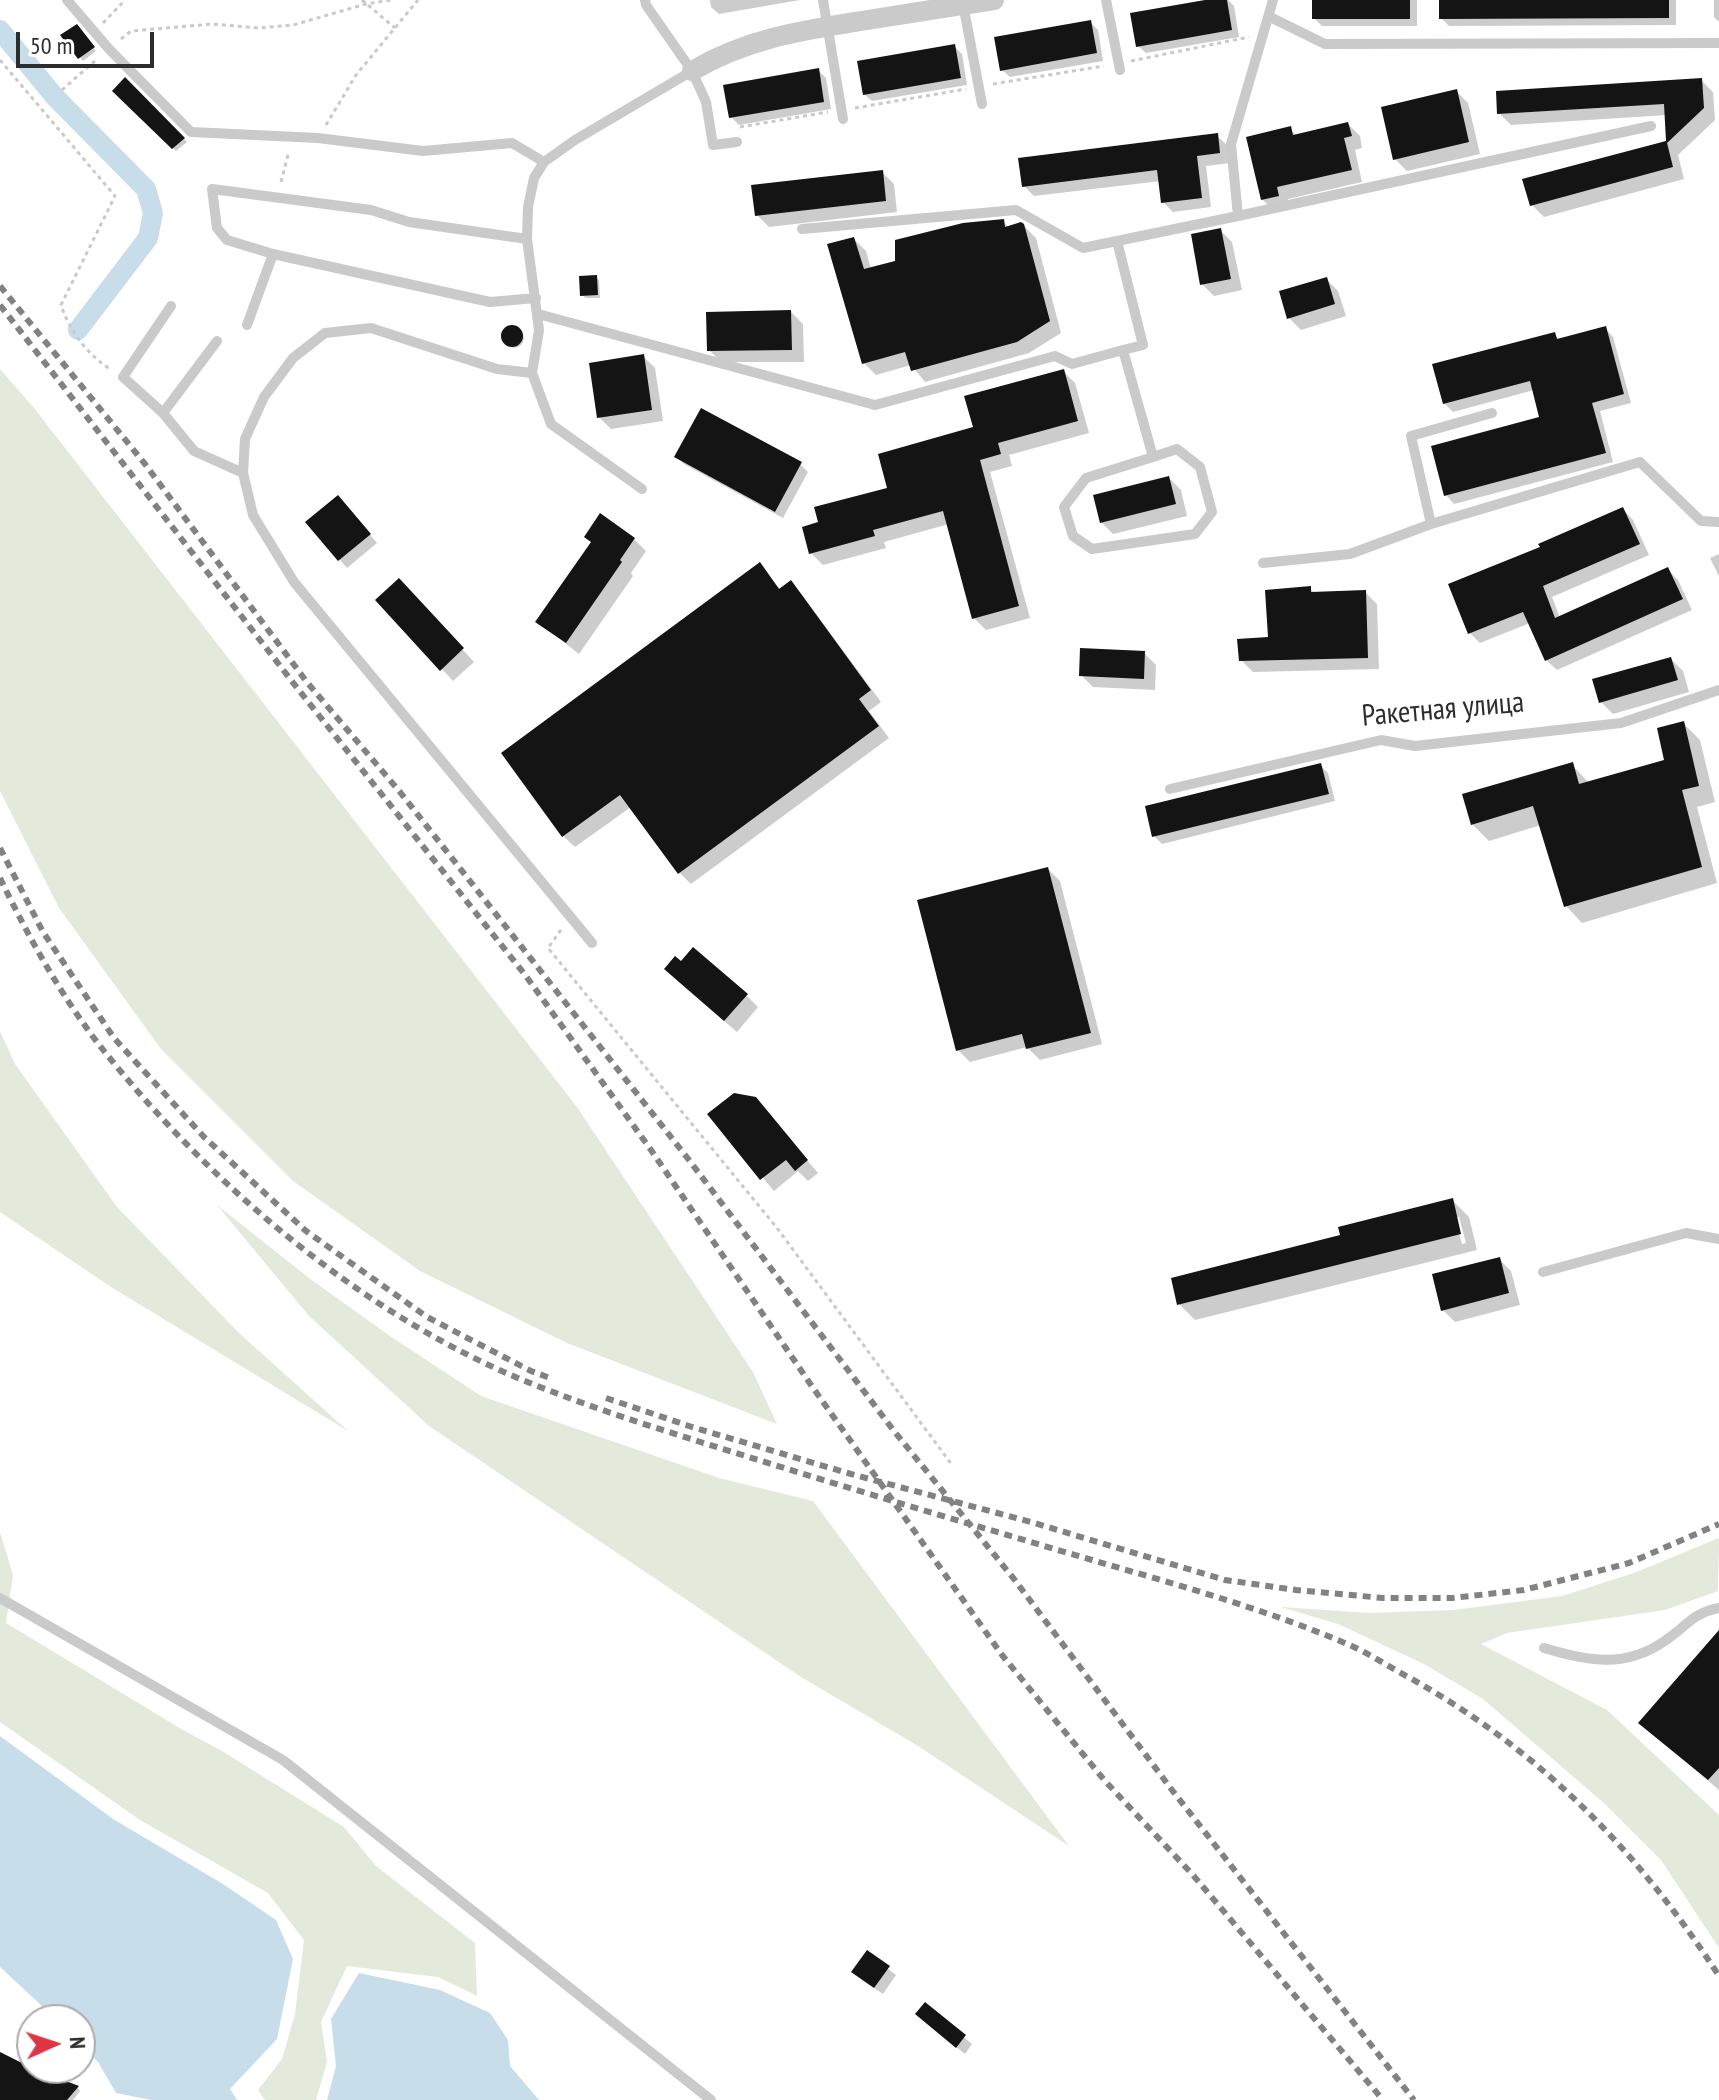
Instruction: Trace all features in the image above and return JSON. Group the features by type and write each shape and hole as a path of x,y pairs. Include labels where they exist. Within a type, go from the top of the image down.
{"street":[{"path":"692,71 721,53 748,43 963,2 994,0"}],"lane":[{"path":"67,0 109,49 191,132 318,138 423,151 512,143 544,162"},
{"path":"645,0 692,71 706,102 713,145 737,142"},
{"path":"823,0 842,114"},
{"path":"1106,0 1119,67"},
{"path":"1238,216 1231,144 1273,0"},
{"path":"963,2 982,104"},
{"path":"1270,17 1325,44 1719,43"},
{"path":"642,489 551,424 532,373 539,330 527,239 528,207 534,178 544,162 575,140 692,71"},
{"path":"802,229 1016,210 1083,248 1651,126"},
{"path":"527,239 409,222 371,210 212,189 217,228 227,240 273,254 490,302 536,298"},
{"path":"538,314 875,405 1055,356 1072,364 1143,345 1117,241"},
{"path":"247,325 273,254"},
{"path":"171,306 123,377 163,413 194,451 243,473"},
{"path":"532,373 497,369 371,328 325,333 293,358 264,397 245,439 243,473 253,515 294,582 592,943"},
{"path":"163,413 217,341"},
{"path":"1123,350 1153,457"},
{"path":"1431,524 1411,436 1492,413"},
{"path":"1177,449 1200,467 1212,512 1195,534 1092,549 1073,536 1064,507 1086,478 1153,457 1177,449"},
{"path":"1263,563 1350,554 1431,524 1640,462 1701,521 1719,522"},
{"name":"Ракетная улица","path":"1170,789 1381,740 1415,746 1621,723 1719,690"},
{"path":"1543,1272 1686,1233 1719,1239"},
{"path":"0,1598 283,1760 711,2100"},
{"path":"1544,1648 1574,1657 1619,1661 1663,1642 1700,1612 1719,1608"}],"path":[{"path":"94,32 125,0"},
{"path":"362,0 395,28"},
{"path":"62,90 131,31 212,24 259,28 293,25 391,0"},
{"path":"318,138 356,75 418,0"},
{"path":"710,132 842,114 979,87 1119,67 1265,34"},
{"path":"0,60 115,196 61,305 68,326 103,365 123,377"},
{"path":"277,197 292,137"},
{"path":"570,917 548,948 777,1228 952,1465"}],"green space":[{"path":"0,369 34,408 577,1107 753,1372 777,1424 567,1343 420,1271 293,1181 161,1049 59,908 0,791"},
{"path":"0,1031 15,1064 117,1207 239,1333 348,1431 111,1287 0,1212"},
{"path":"217,1205 309,1278 481,1396 719,1478 813,1501 1069,1846 918,1746 801,1677 429,1426 309,1316"},
{"path":"0,1532 13,1575 6,1623 344,1827 376,1866 475,1943 477,1996 438,1977 347,1966 321,2022 327,2062 316,2100 265,2100 258,2090 282,2059 295,2014 304,1940 268,1893 140,1820 0,1722"},
{"path":"1719,1538 1718,1591 1665,1610 1507,1633 1481,1644 1607,1710 1719,1815 1719,1948 1661,1860 1605,1804 1483,1699 1424,1664 1338,1624 1281,1607 1369,1613 1453,1610 1562,1596 1634,1573"}],"water":[{"path":"0,1736 113,1819 223,1884 276,1920 293,1959 277,2039 230,2089 237,2100 151,2100 116,2093 96,2060 96,2004 40,2004 0,1967"},
{"path":"359,1973 440,1990 490,2013 508,2040 510,2066 539,2100 327,2100 336,2066 331,2019"}],"building":[{"path":"1205,0 1227,0 1232,30 1136,47 1130,13"},
{"path":"1312,0 1410,0 1410,19 1312,19"},
{"path":"1439,0 1669,0 1669,18 1439,19"},
{"path":"1091,20 1097,53 1000,71 994,37"},
{"path":"77,24 95,47 78,59 60,35"},
{"path":"955,44 961,78 863,95 857,61"},
{"path":"819,68 824,102 729,118 723,85"},
{"path":"125,77 185,138 172,149 112,91"},
{"path":"1702,78 1704,108 1667,143 1673,167 1530,206 1522,179 1666,141 1664,104 1497,114 1496,91"},
{"path":"1457,89 1469,142 1393,160 1381,107"},
{"path":"1348,122 1352,136 1344,138 1352,170 1277,187 1279,196 1261,200 1246,137 1291,126 1293,135"},
{"path":"1218,133 1220,153 1197,156 1202,198 1161,203 1157,170 1022,187 1018,158"},
{"path":"883,170 886,201 755,216 751,185"},
{"path":"1004,219 1005,227 1021,222 1024,224 1050,321 1017,342 911,371 905,352 862,364 827,244 854,237 864,269 895,261 895,240 963,223"},
{"path":"1221,228 1231,279 1200,285 1191,234"},
{"path":"597,275 598,295 580,296 579,276"},
{"path":"1327,277 1335,304 1287,319 1279,291"},
{"path":"791,310 792,350 707,351 706,312"},
{"path":"512,325 520,328 523,336 520,344 512,347 504,344 501,336 504,328"},
{"path":"1606,326 1624,394 1592,403 1606,453 1444,496 1431,446 1539,417 1530,381 1443,404 1432,364 1555,332 1557,339"},
{"path":"644,354 652,410 597,418 589,363"},
{"path":"1064,369 1078,421 998,443 1001,454 980,460 1019,606 972,619 943,511 873,530 875,536 809,554 802,527 818,522 814,507 887,488 878,454 973,427 964,396"},
{"path":"701,408 802,462 775,512 674,457"},
{"path":"1169,476 1176,504 1100,523 1093,495"},
{"path":"338,495 371,534 338,561 305,522"},
{"path":"1623,507 1640,544 1543,586 1555,618 1668,567 1683,599 1545,661 1523,612 1468,634 1448,584 1540,547 1538,544"},
{"path":"600,513 635,538 566,643 535,622 591,542 584,537"},
{"path":"760,562 779,589 791,580 871,690 859,699 879,726 678,874 620,795 562,837 501,753"},
{"path":"399,578 464,648 440,671 375,600"},
{"path":"1311,586 1311,592 1366,590 1368,658 1239,661 1237,639 1268,637 1265,590"},
{"path":"1080,648 1145,651 1144,679 1079,676"},
{"path":"1671,657 1678,680 1599,703 1592,679"},
{"path":"1684,721 1699,786 1682,790 1702,867 1564,907 1533,806 1471,825 1462,794 1573,762 1579,784 1664,760 1657,728"},
{"path":"1321,763 1329,794 1152,837 1145,806"},
{"path":"1048,867 1091,1033 1026,1049 1022,1034 956,1051 917,900"},
{"path":"693,947 748,994 724,1021 664,969 675,956 681,961"},
{"path":"734,1093 756,1097 808,1160 795,1171 786,1160 760,1180 707,1114"},
{"path":"1453,1198 1461,1234 1177,1305 1171,1278 1340,1235 1338,1227"},
{"path":"1500,1257 1509,1293 1441,1311 1432,1274"},
{"path":"1719,1630 1719,1768 1708,1780 1638,1723"},
{"path":"867,1950 890,1966 874,1988 851,1972"},
{"path":"925,2002 966,2035 956,2048 915,2014"},
{"path":"0,2052 16,2060 16,2084 79,2086 67,2100 0,2100"}],"waterway":[{"path":"0,30 55,97 146,189 153,213 148,238 78,330"}],"railway":[{"path":"0,286 145,464 306,681 400,792 689,1160 894,1431 1014,1579 1172,1790 1414,2100"},
{"path":"0,305 526,976 651,1150 811,1385 1002,1655 1105,1781 1193,1875 1383,2100"},
{"path":"0,848 43,932 114,1038 204,1137 306,1231 427,1317 550,1378"},
{"path":"0,878 60,989 104,1051 147,1101 193,1151 294,1242 406,1320 465,1353 525,1381 603,1410 1224,1599 1323,1634 1361,1651 1458,1707 1544,1771 1620,1846 1688,1930 1719,1976"},
{"path":"606,1398 851,1474 1031,1522 1225,1580 1296,1590 1383,1598 1452,1598 1524,1590 1629,1563 1719,1524"}]}
